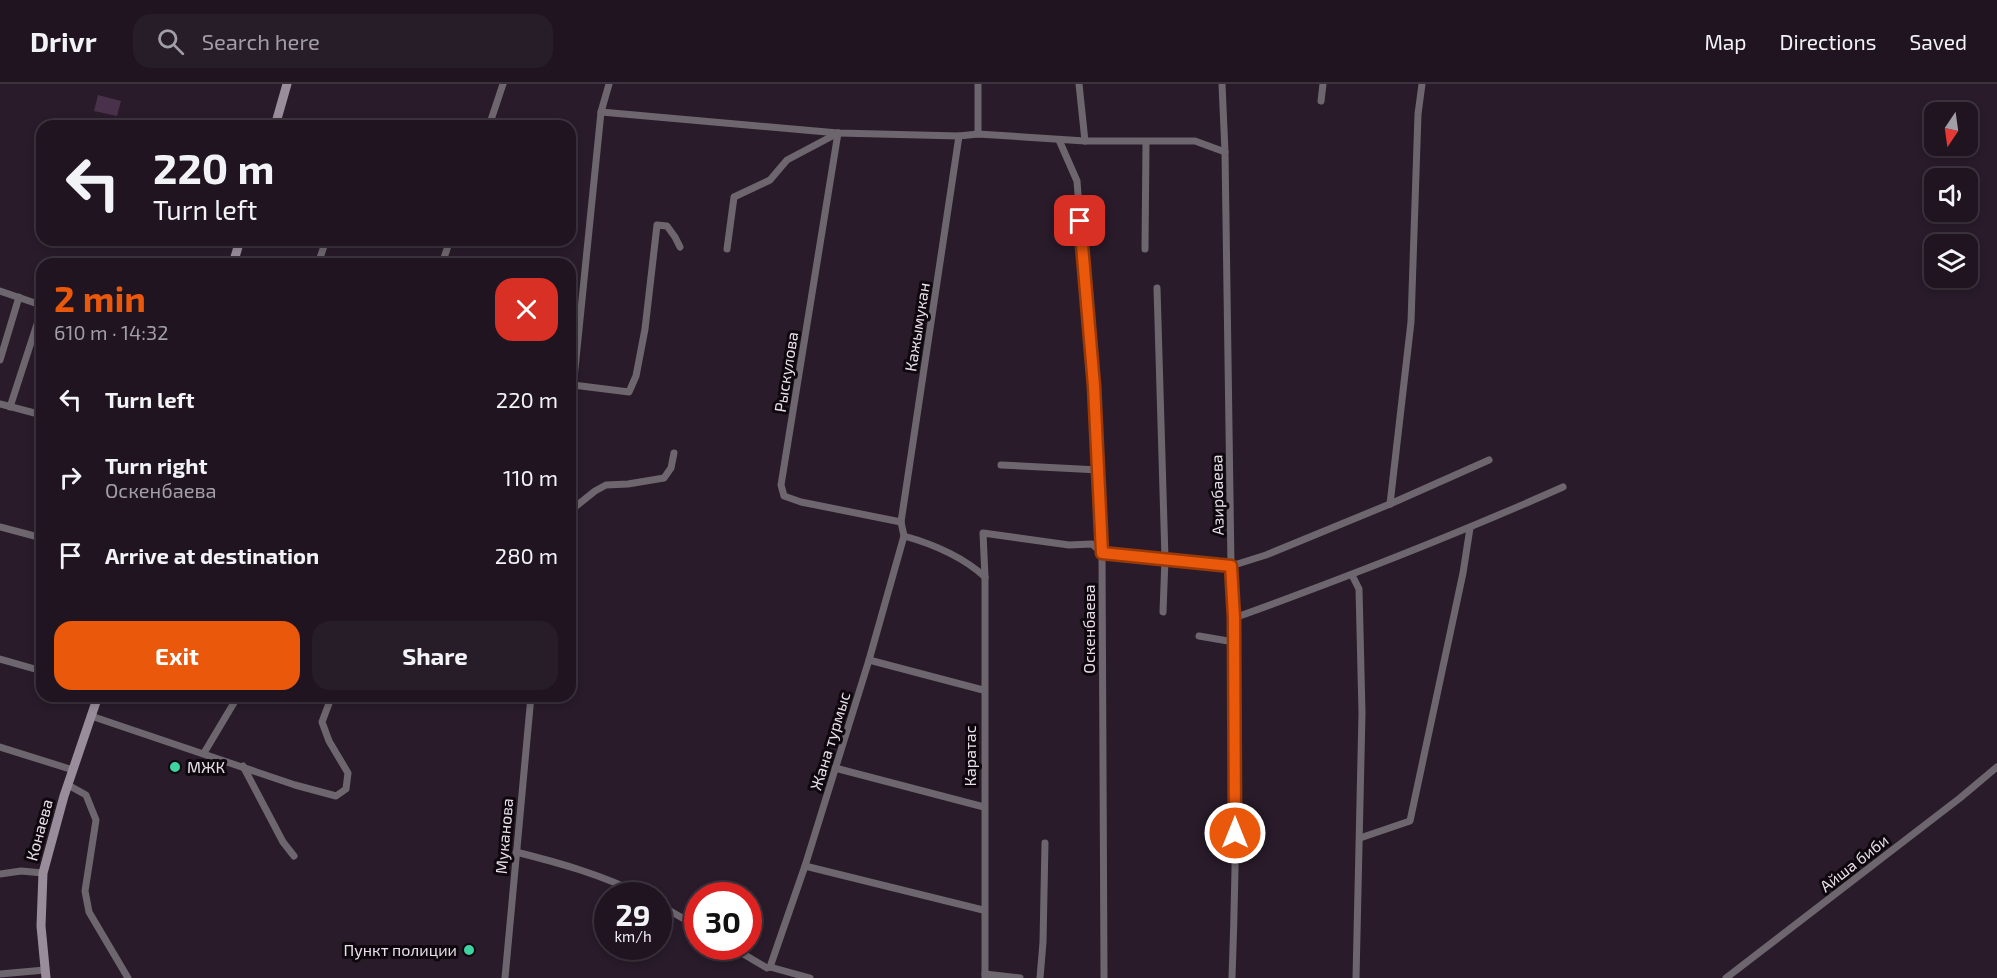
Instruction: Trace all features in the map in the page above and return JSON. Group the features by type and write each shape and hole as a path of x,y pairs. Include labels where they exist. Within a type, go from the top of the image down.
{"main road":[{"path":"277,120 287,84"},
{"name":"Конаева","path":"45,974 41,926 43,873 68,785 96,702"}],"street":[{"path":"491,120 503,84"},
{"path":"576,356 601,112 609,84"},
{"path":"978,84 978,134"},
{"path":"1079,84 1085,141"},
{"name":"Азирбаева","path":"1222,84 1231,566 1234,618 1235,881 1232,978"},
{"path":"1321,101 1323,84"},
{"path":"1390,504 1411,322 1418,114 1422,84"},
{"path":"601,112 838,133 959,136 978,134 1146,143 1195,141 1225,152"},
{"path":"727,249 734,196 770,180 787,160 838,133"},
{"name":"Рыскулова","path":"838,133 782,485 784,496 801,502 901,522"},
{"name":"Кажымукан","path":"901,522 959,136"},
{"name":"Оскенбаева","path":"1059,140 1077,182 1099,470 1102,553 1104,978"},
{"path":"1145,249 1146,143"},
{"path":"576,385 629,392 636,376 645,329 657,225 667,226 680,248"},
{"path":"1157,288 1165,560 1162,612"},
{"path":"0,291 36,303"},
{"path":"0,360 19,297"},
{"path":"10,407 36,327"},
{"path":"0,404 36,414"},
{"path":"576,506 606,485 648,482 664,478 671,468 674,453"},
{"path":"1102,553 1231,566 1266,555 1489,460"},
{"path":"1001,465 1099,470"},
{"path":"1234,618 1352,575 1563,488"},
{"name":"Жана турмыс","path":"768,968 804,866 869,660 904,536 901,522"},
{"path":"0,526 36,536"},
{"path":"1360,838 1410,822 1463,573 1470,528"},
{"name":"Каратас","path":"985,976 983,690 985,577 983,533 1069,545 1092,544 1102,553"},
{"path":"904,536 930,543 973,565 985,577"},
{"path":"1352,575 1359,589 1362,713 1356,978"},
{"path":"1198,636 1234,642"},
{"path":"0,659 36,669"},
{"path":"869,660 983,690"},
{"path":"204,753 234,702"},
{"path":"92,716 295,785 336,796 346,789 348,773 322,723 330,702"},
{"name":"Муканова","path":"505,978 530,702"},
{"path":"0,747 73,770"},
{"path":"243,766 283,842 294,856"},
{"name":"Айша биби","path":"1726,978 1997,767"},
{"path":"835,768 984,807"},
{"path":"68,785 87,795 96,820 85,891 89,912 128,978"},
{"path":"1040,978 1045,843"},
{"path":"516,852 560,863 617,882"},
{"path":"804,866 983,910"},
{"path":"0,874 21,871 43,873"},
{"path":"754,960 768,968 810,978"},
{"path":"764,978 768,968"},
{"path":"0,974 45,974"},
{"path":"985,976 1020,978"}],"shaded area":[{"path":"98,95 121,101 117,116 94,111"}],"place":[{"name":"МЖК","path":"175,767"},
{"name":"Пункт полиции","path":"469,950"}],"route":[{"path":"1080,221 1094,386 1102,553 1231,566 1234,618 1235,833"}]}
